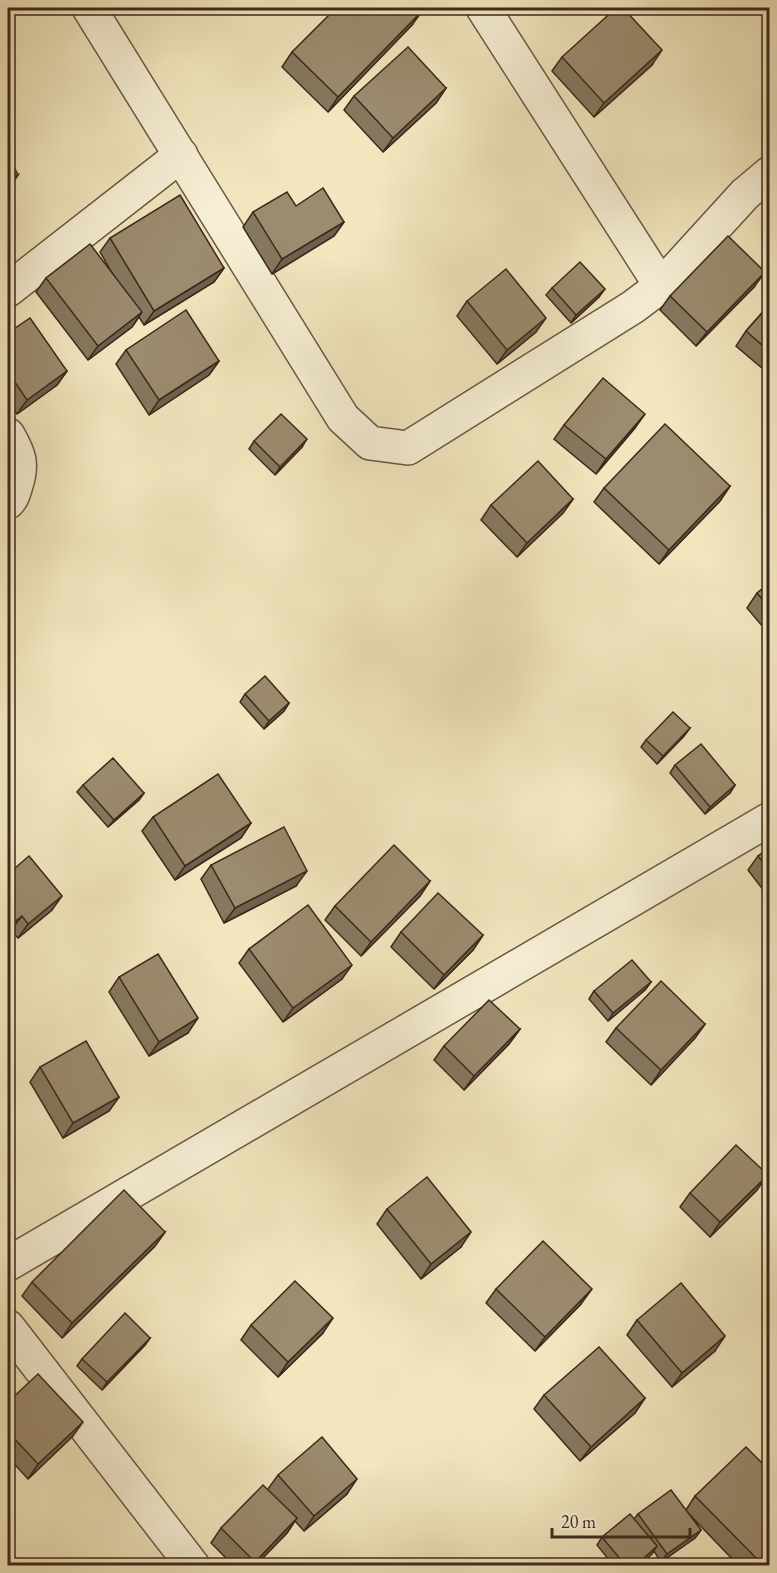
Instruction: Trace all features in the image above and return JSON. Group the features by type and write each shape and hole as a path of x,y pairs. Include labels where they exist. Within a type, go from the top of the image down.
{"street":[{"path":"89,8 343,418 370,443 408,448 633,307 661,286 745,194 770,172"},
{"path":"483,8 661,286"},
{"path":"8,290 181,155"},
{"path":"8,435 22,468 12,498 8,502"},
{"path":"8,1264 770,819"},
{"path":"8,1327 193,1566"}],"building":[{"path":"336,8 420,8 423,10 338,97 292,52"},
{"path":"616,8 623,8 662,50 604,103 562,57"},
{"path":"408,47 446,88 393,138 354,96"},
{"path":"8,155 18,175 8,180"},
{"path":"323,188 344,222 282,259 253,212 287,192 296,206"},
{"path":"180,195 224,268 154,311 110,238"},
{"path":"728,236 765,272 707,332 670,296"},
{"path":"90,244 142,312 98,346 46,278"},
{"path":"580,262 605,289 576,315 552,288"},
{"path":"506,269 546,318 507,350 467,301"},
{"path":"770,304 770,352 746,331"},
{"path":"186,310 219,361 159,400 126,350"},
{"path":"30,318 67,371 27,400 8,372 8,333"},
{"path":"603,378 645,414 606,459 564,425"},
{"path":"281,414 307,439 280,467 254,441"},
{"path":"665,424 730,486 669,550 604,488"},
{"path":"538,461 573,499 527,543 491,505"},
{"path":"770,583 770,608 757,593"},
{"path":"265,676 289,703 269,721 245,694"},
{"path":"673,712 690,728 663,756 646,740"},
{"path":"701,744 735,785 710,807 675,765"},
{"path":"113,758 144,793 114,820 83,785"},
{"path":"218,774 251,823 185,866 153,817"},
{"path":"284,827 307,871 235,908 211,865"},
{"path":"394,845 430,881 371,942 335,906"},
{"path":"770,848 770,871 758,856"},
{"path":"29,856 62,896 28,924 22,916 8,927 8,874"},
{"path":"438,893 483,935 444,975 401,932"},
{"path":"308,905 352,965 293,1008 249,949"},
{"path":"158,954 198,1018 159,1042 119,977"},
{"path":"632,960 651,982 613,1013 594,991"},
{"path":"661,981 705,1024 661,1070 616,1028"},
{"path":"489,1000 520,1029 474,1076 444,1046"},
{"path":"86,1041 119,1097 73,1123 40,1067"},
{"path":"736,1145 768,1175 720,1222 690,1193"},
{"path":"427,1177 471,1232 431,1264 387,1209"},
{"path":"124,1190 165,1232 72,1323 32,1282"},
{"path":"543,1241 592,1289 545,1337 496,1289"},
{"path":"295,1281 333,1318 288,1362 251,1325"},
{"path":"681,1283 725,1336 682,1373 637,1320"},
{"path":"125,1313 150,1338 107,1382 82,1359"},
{"path":"599,1347 645,1398 591,1447 544,1395"},
{"path":"38,1374 83,1422 38,1464 8,1432 8,1402"},
{"path":"322,1437 357,1479 314,1516 278,1475"},
{"path":"746,1447 770,1471 770,1556 762,1564 695,1496"},
{"path":"263,1485 297,1518 255,1562 221,1528"},
{"path":"671,1490 701,1530 667,1554 638,1514"},
{"path":"630,1514 657,1546 635,1566 626,1566 602,1537"}]}
